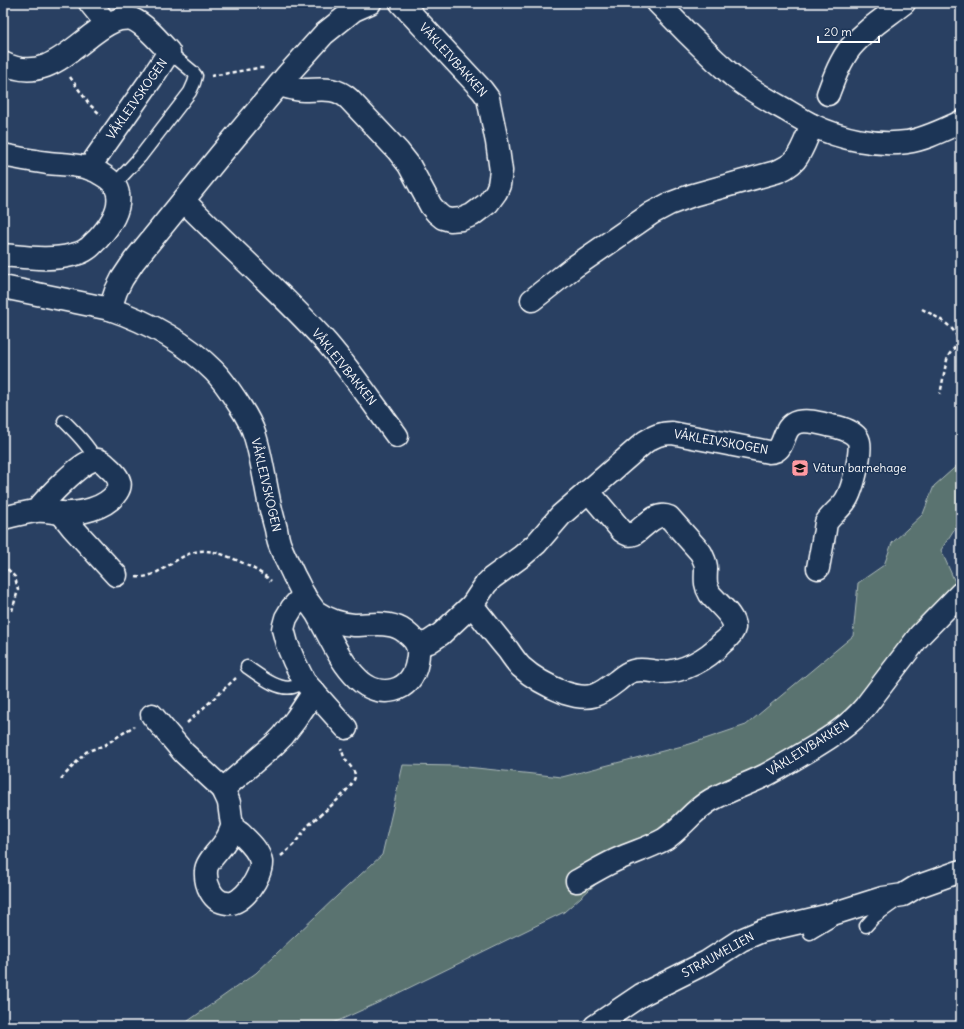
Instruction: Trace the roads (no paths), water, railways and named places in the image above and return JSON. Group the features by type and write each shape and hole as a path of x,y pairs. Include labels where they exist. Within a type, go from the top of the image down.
{"street":[{"path":"90,3 107,24"},
{"path":"110,309 122,278 221,154 324,34 354,10 370,3"},
{"name":"VÅKLEIVBAKKEN","path":"284,80 293,89 322,89 334,90 343,93 409,165 431,206 437,213 443,218 450,220 462,219 472,215 488,203 496,192 499,185 501,171 498,142 488,98 401,3"},
{"path":"658,3 697,44 733,77 758,95 812,125 850,138 868,142 888,143 917,140 961,122"},
{"path":"828,94 844,57 851,47 875,24 904,3"},
{"name":"VÅKLEIVSKOGEN","path":"3,63 21,69 31,70 41,68 60,59 107,24 118,20 131,19 144,28 169,52 95,159 91,169"},
{"path":"532,300 574,267 652,213 668,204 693,195 776,172 787,167 795,160 801,151 812,125"},
{"path":"3,154 91,169 108,178 118,192 119,201 111,225 86,250 72,255 56,257 33,258 3,255"},
{"name":"VÅKLEIVBAKKEN","path":"184,201 291,305 322,338 348,369 397,436"},
{"name":"VÅKLEIVSKOGEN","path":"3,288 110,309 126,315 149,325 176,341 215,371 232,392 245,414 255,436 280,548 304,605 350,671 369,688 382,691 395,690 406,684 413,676 416,668 418,656 417,645 429,642 441,634 472,605 486,584 492,578 536,544 561,515 645,442 654,436 663,433 672,433 768,452 776,451 780,446 787,430 793,423 800,421 808,421 841,428 851,432 858,438 860,453 851,489 847,499 826,523 818,568"},
{"path":"3,518 36,511 62,513 93,509 113,498 119,490 120,483 112,470 102,462 96,460 89,461 50,495 36,511"},
{"path":"472,605 521,667 547,685 576,696 596,696 626,674 634,671 644,670 663,672 676,670 694,664 716,649 731,635 734,630 734,624 708,589 705,582 706,566 701,554 669,517 665,515 659,516 654,518 634,534 626,534 588,491"},
{"path":"62,513 72,527 116,574"},
{"name":"VÅKLEIVBAKKEN","path":"577,881 622,857 650,847 664,839 709,801 766,775 793,760 846,726 856,718 865,707 920,635 961,593"},
{"path":"346,728 309,686 294,661 283,629 286,618 304,605 327,619 340,623 353,625 390,625 400,628 410,636 417,645"},
{"path":"223,789 283,736 296,719 309,686"},
{"path":"152,715 184,753 223,789 229,802 232,827 225,843 208,863 205,876 210,892 217,899 227,904 236,902 244,896 258,878 261,870 261,861 258,852 232,827"},
{"name":"STRAUMELIEN","path":"595,1026 641,995 707,962 741,940 762,931 826,916 883,898 903,895 916,887 961,871"}],"lane":[{"path":"114,185 140,157 190,92 194,83 196,76 194,72 169,52"},
{"path":"64,421 83,440 91,450 96,460"},
{"path":"248,668 280,686 288,688 294,686 309,686"},
{"name":"STRAUMELIEN","path":"866,926 874,917 903,895"},
{"name":"STRAUMELIEN","path":"810,933 851,908"}],"place":[{"name":"Våtun barnehage","path":"800,468"}]}
